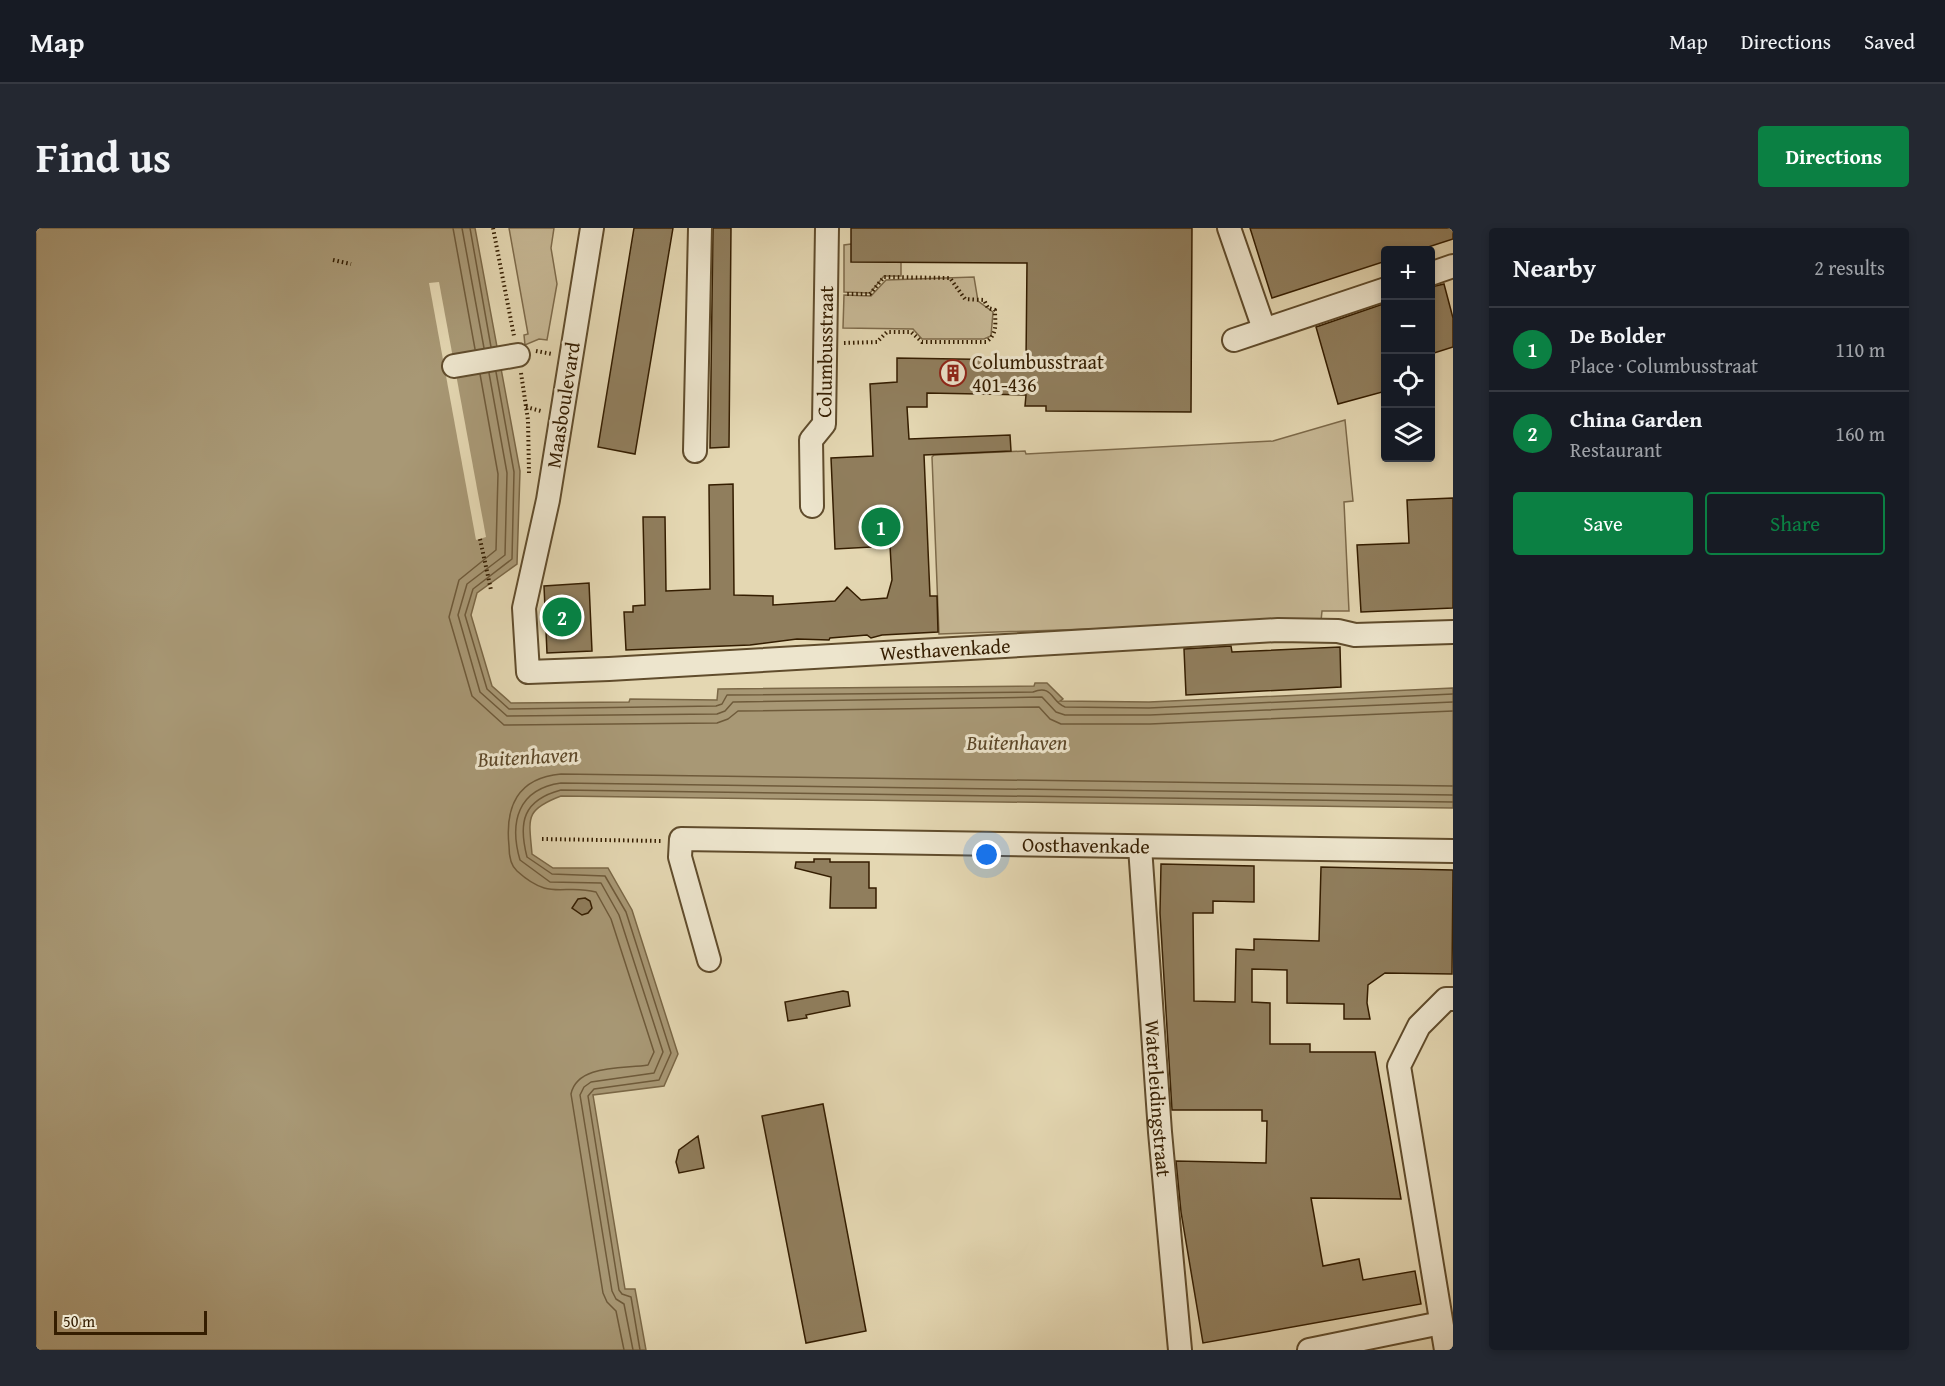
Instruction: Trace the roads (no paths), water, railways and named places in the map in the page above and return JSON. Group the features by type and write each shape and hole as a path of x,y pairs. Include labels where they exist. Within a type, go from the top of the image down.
{"street":[{"name":"Maasboulevard","path":"530,581 563,415 592,228"},
{"path":"695,451 700,228"},
{"name":"Columbusstraat","path":"813,506 812,440 824,424 827,228"},
{"path":"1228,228 1264,329"},
{"path":"1435,273 1453,266"},
{"path":"1234,340 1381,291"},
{"path":"454,366 528,353"},
{"name":"Westhavenkade","path":"530,581 524,608 528,672 1278,630 1338,631 1355,635 1453,632"},
{"name":"Oosthavenkade","path":"709,960 680,857 681,839 1453,851"},
{"name":"Waterleidingstraat","path":"1140,847 1160,1132 1180,1350"},
{"path":"1446,1350 1400,1066 1419,1026 1446,999 1453,999"},
{"path":"1309,1350 1441,1323"}],"water":[{"name":"Buitenhaven","path":"36,228 475,228 520,471 517,564 477,593 471,615 492,686 511,703 629,702 630,699 717,700 718,689 1034,686 1035,683 1047,683 1063,699 1060,701 1149,702 1453,688 1453,808 561,796 540,806 532,817 530,832 532,854 553,868 608,868 632,910 678,1054 664,1086 593,1095 625,1289 635,1289 646,1350 36,1350"}],"place":[{"name":"Columbusstraat 401-436","path":"953,373"},
{"name":"De Bolder","path":"881,527"},
{"name":"China Garden","path":"562,617"}]}
